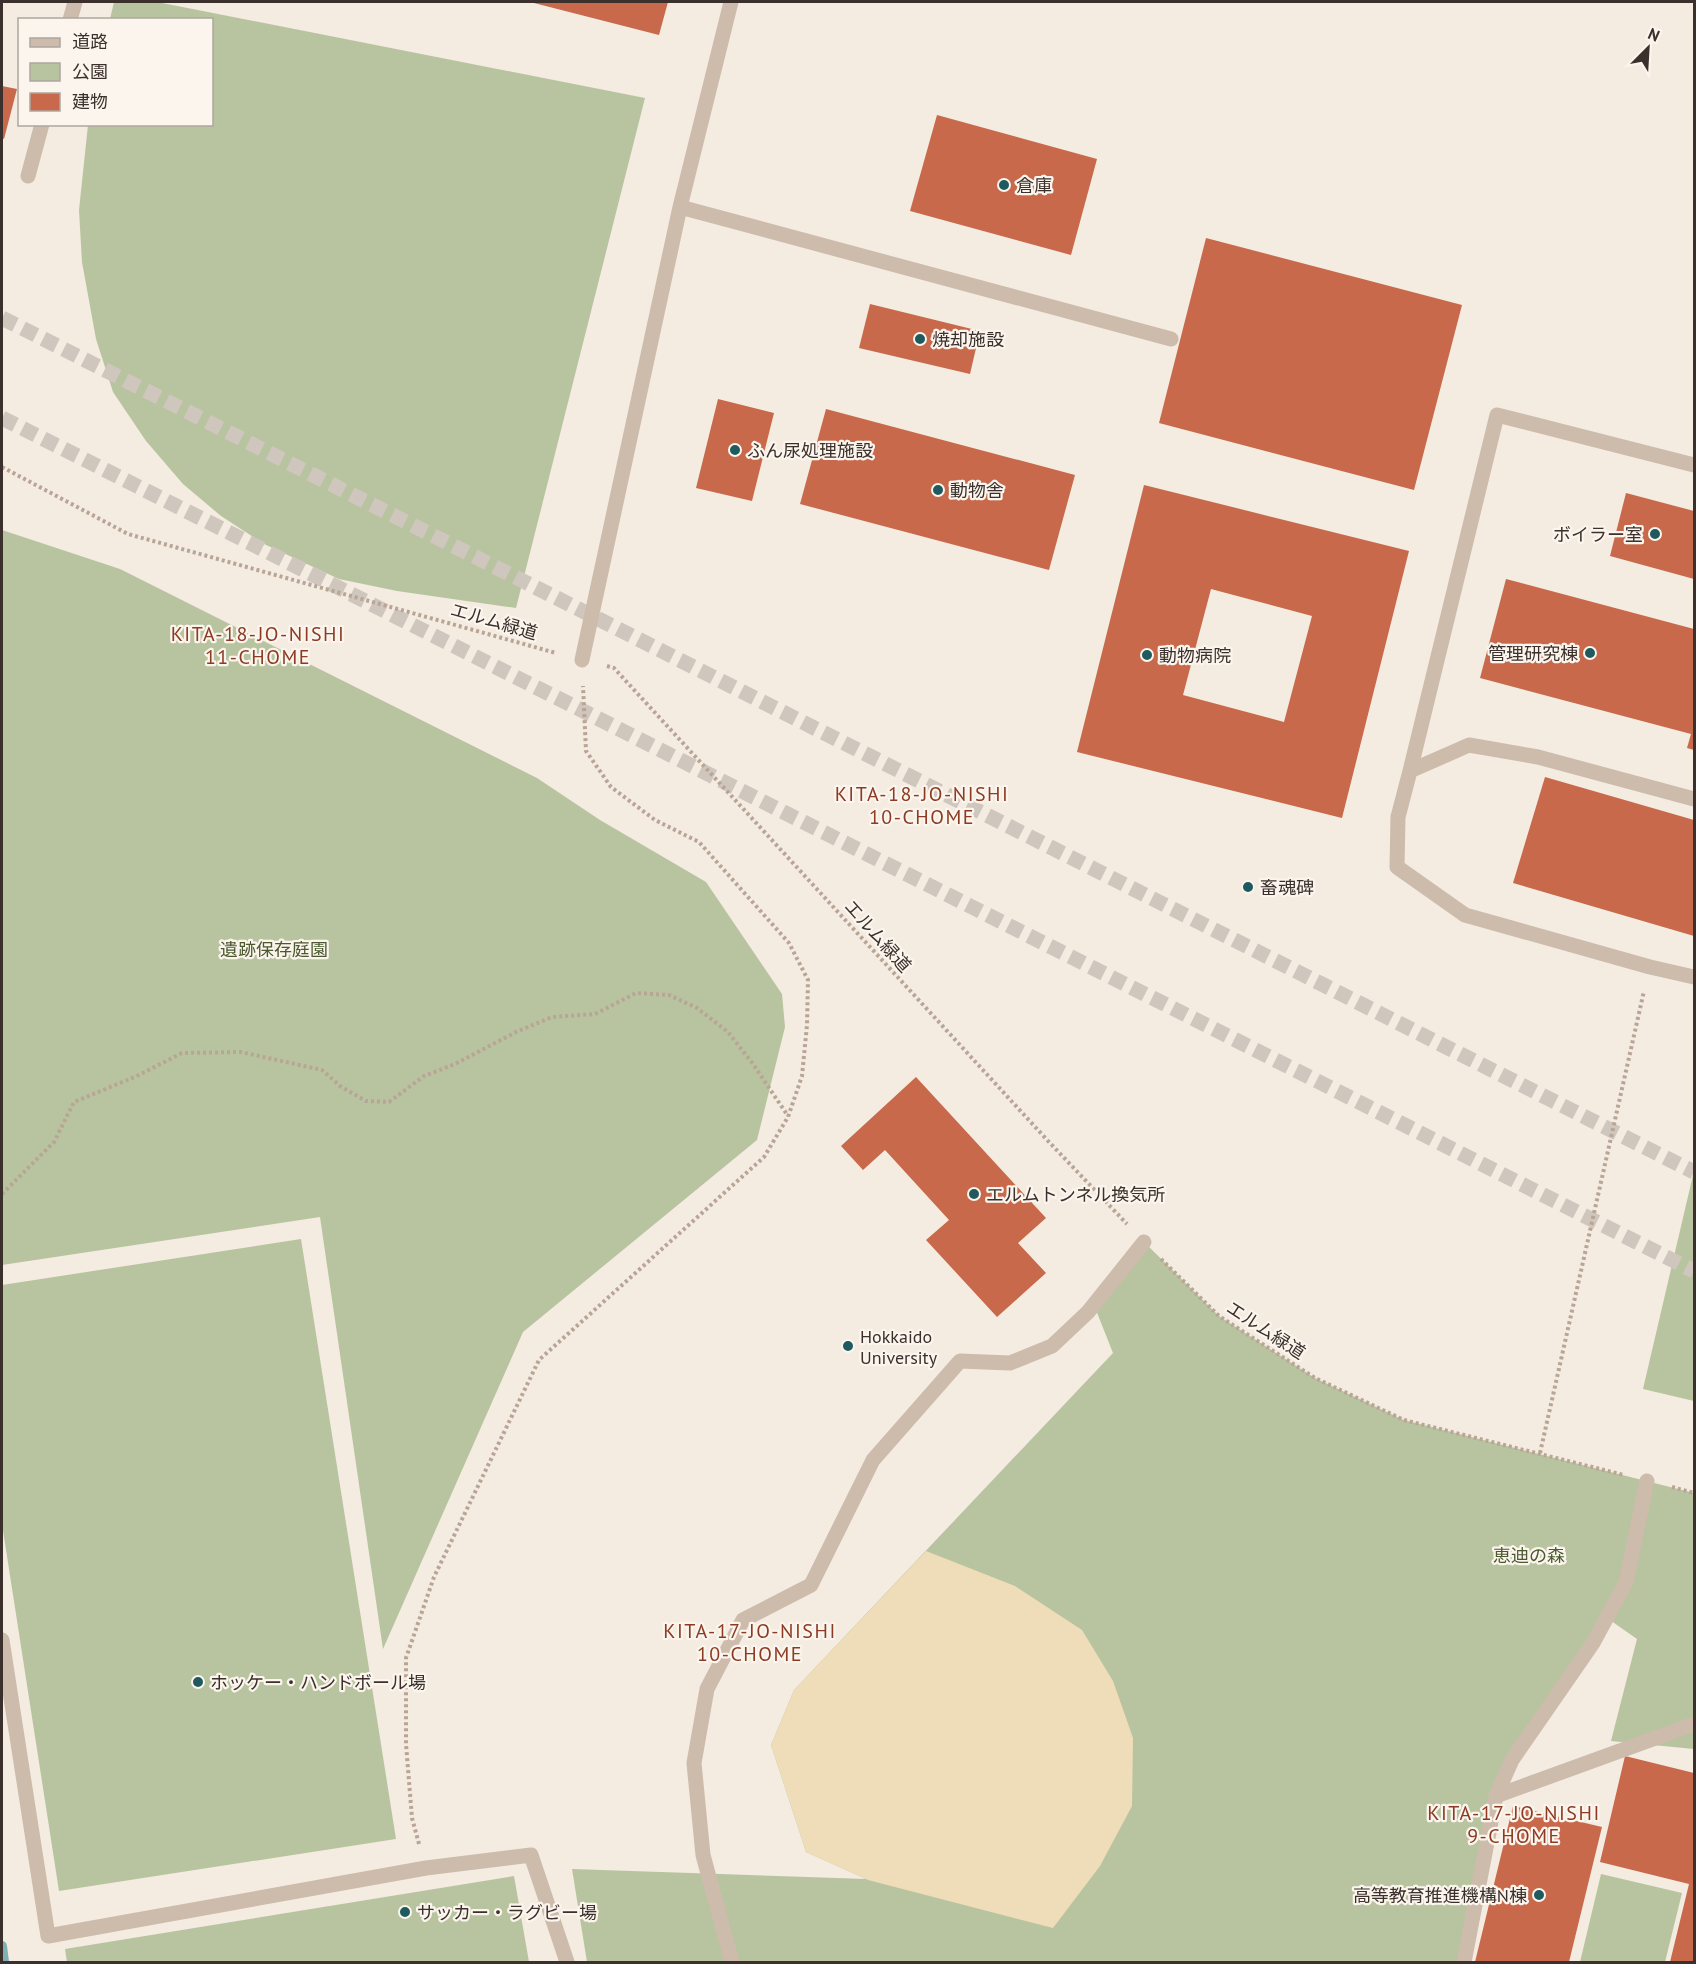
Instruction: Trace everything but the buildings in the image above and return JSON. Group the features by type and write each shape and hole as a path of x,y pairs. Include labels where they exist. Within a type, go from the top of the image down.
{"street":[{"path":"71,18 75,2"},
{"path":"582,660 680,207 732,2"},
{"path":"28,176 41,126"},
{"path":"680,207 1171,339"},
{"path":"1695,465 1497,415 1398,817 1396,867 1465,915 1650,967 1695,976"},
{"path":"1410,771 1469,745 1538,757 1695,798"},
{"path":"732,1962 703,1855 694,1763 706,1689 743,1620 811,1585 873,1460 960,1361 1010,1363 1052,1347 1088,1312 1144,1242"},
{"path":"1464,1962 1497,1796 1512,1760 1593,1643 1626,1582 1647,1481"},
{"path":"2,1640 48,1936 426,1868 531,1855 567,1962"},
{"path":"1497,1796 1695,1724"}],"path":[{"name":"エルム緑道","path":"2,467 128,534 614,668 1048,1142 1219,1316 1316,1377 1404,1420 1695,1492"},
{"path":"426,1868 412,1818 406,1744 406,1658 434,1577 539,1360 764,1158 788,1117 802,1077 808,980 789,943 699,842 655,820 611,787 586,751 582,660"},
{"path":"1540,1453 1650,967"},
{"path":"2,1194 54,1142 74,1102 138,1076 182,1053 240,1052 322,1070 340,1086 366,1101 389,1102 424,1076 455,1064 516,1032 552,1017 595,1014 636,993 669,995 697,1008 728,1032 753,1064 788,1117"}],"green space":[{"path":"114,2 157,2 645,98 516,608 397,591 339,579 264,544 221,516 183,484 146,441 113,392 96,339 82,262 79,210 88,126 213,126 213,18 110,18"},
{"name":"遺跡保存庭園","path":"2,530 120,569 537,778 600,820 706,882 782,994 785,1027 757,1140 523,1332 383,1649 320,1217 2,1265"},
{"path":"1694,1176 1694,1401 1643,1389"},
{"name":"ホッケー・ハンドボール場","path":"301,1239 396,1839 59,1891 2,1524 2,1285"},
{"name":"恵迪の森","path":"1144,1242 1219,1316 1315,1378 1404,1420 1694,1493 1694,1749 1611,1741 1637,1639 1607,1618 1497,1796 1467,1962 587,1962 572,1869 866,1879 806,1852 771,1745 794,1690 1113,1353 1094,1305"},
{"path":"1601,1874 1682,1893 1665,1962 1580,1962"},
{"name":"サッカー・ラグビー場","path":"514,1876 529,1962 67,1962 65,1949"}],"sand":[{"path":"926,1551 1015,1586 1082,1630 1113,1681 1133,1738 1132,1806 1100,1866 1053,1928 868,1880 806,1852 771,1745 794,1690"}],"waterway":[{"path":"2,1946 4,1962"}],"tunnel":[{"path":"2,318 1694,1172"},
{"path":"2,418 1694,1271"}],"place":[{"name":"倉庫","path":"1004,185"},
{"name":"焼却施設","path":"920,339"},
{"name":"ふん尿処理施設","path":"735,450"},
{"name":"動物舎","path":"938,490"},
{"name":"ボイラー室","path":"1655,534"},
{"name":"管理研究棟","path":"1590,653"},
{"name":"動物病院","path":"1147,655"},
{"name":"畜魂碑","path":"1248,887"},
{"name":"エルムトンネル換気所","path":"974,1194"},
{"name":"Hokkaido University","path":"848,1346"},
{"name":"ホッケー・ハンドボール場","path":"198,1682"},
{"name":"高等教育推進機構N棟","path":"1539,1895"},
{"name":"サッカー・ラグビー場","path":"405,1912"}],"district":[{"name":"KITA-18-JO-NISHI 11-CHOME","path":"258,646"},
{"name":"KITA-18-JO-NISHI 10-CHOME","path":"922,806"},
{"name":"KITA-17-JO-NISHI 10-CHOME","path":"750,1642"},
{"name":"KITA-17-JO-NISHI 9-CHOME","path":"1514,1824"}]}
